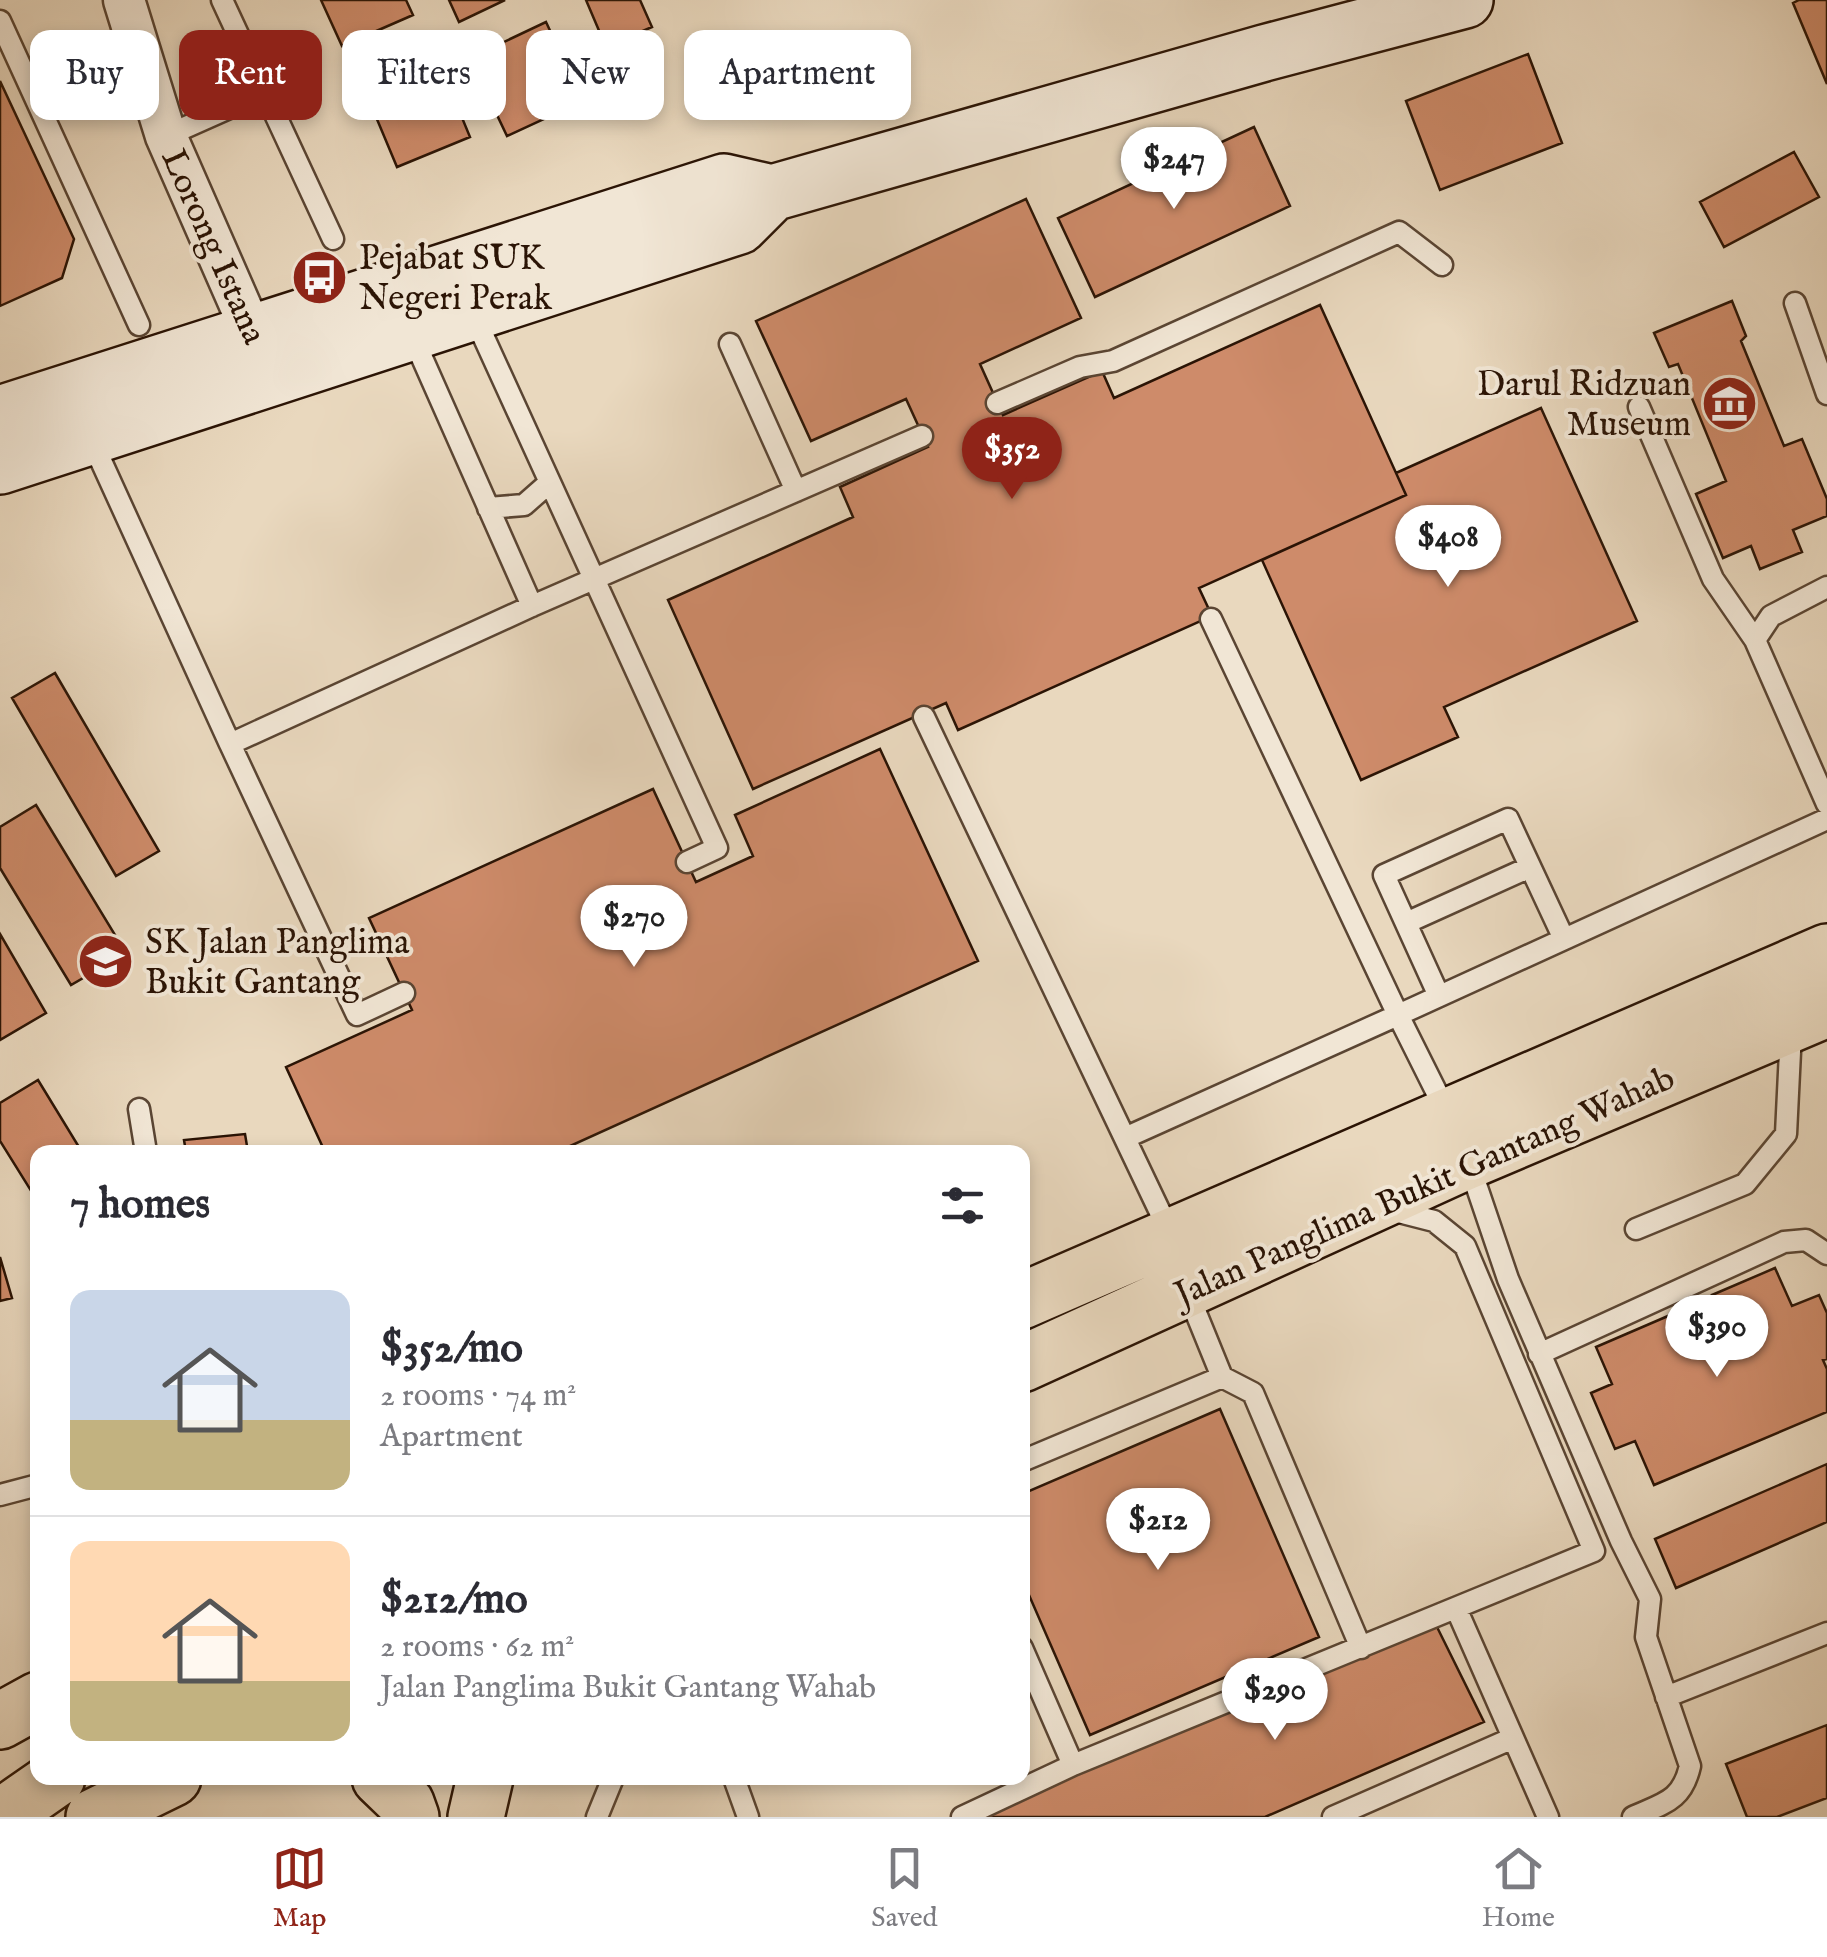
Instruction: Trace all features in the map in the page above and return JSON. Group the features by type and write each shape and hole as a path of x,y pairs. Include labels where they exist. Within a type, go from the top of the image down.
{"highway":[{"name":"Jalan Panglima Bukit Gantang Wahab","path":"1030,1360 1370,1207 1458,1138 1827,952"},
{"name":"Jalan Panglima Bukit Gantang Wahab","path":"1030,1298 1172,1236 1809,1016"},
{"path":"0,1721 30,1704"},
{"path":"1,1817 47,1785"},
{"path":"87,1817 135,1785"},
{"path":"94,1817 158,1785"},
{"path":"387,1785 406,1803 411,1817"},
{"path":"476,1817 483,1785"}],"main road":[{"path":"0,414 262,354 462,290 740,226 772,193 1264,53 1466,0"},
{"path":"0,466 90,436 262,354"}],"street":[{"name":"Lorong Istana","path":"124,0 166,136 262,354"}],"lane":[{"path":"222,0 236,30"},
{"path":"0,22 139,324"},
{"path":"166,136 202,120"},
{"path":"277,120 333,239"},
{"path":"997,403 1080,367 1113,360 1399,232 1442,265"},
{"path":"462,290 717,848 686,862"},
{"path":"1795,303 1827,394"},
{"path":"401,310 532,606"},
{"path":"730,344 796,491"},
{"path":"1638,408 1713,579 1755,640 1827,804"},
{"path":"90,436 356,1016 404,993"},
{"path":"230,744 532,606 922,436"},
{"path":"488,508 524,505 549,484"},
{"path":"1755,640 1771,616 1827,587"},
{"path":"1211,619 1458,1138 1539,1354 1650,1599 1646,1637 1690,1766 1686,1785 1673,1799 1633,1817"},
{"path":"924,717 1172,1236"},
{"path":"1440,996 1384,875 1508,818 1564,939"},
{"path":"1127,1137 1827,819"},
{"path":"1406,923 1530,867"},
{"path":"1636,1229 1745,1184 1786,1134 1809,1016"},
{"path":"140,1109 145,1145"},
{"path":"962,1817 1072,1766 1594,1551 1465,1246 1434,1221 1411,1212 1370,1207"},
{"path":"1539,1354 1784,1242 1806,1240 1827,1254"},
{"path":"1187,1290 1222,1377 1253,1393 1361,1648"},
{"path":"1030,1459 1222,1377"},
{"path":"0,1494 30,1487"},
{"path":"1456,1608 1548,1817"},
{"path":"1666,1697 1827,1633"},
{"path":"1030,1667 1072,1766"},
{"path":"1333,1817 1513,1738"},
{"path":"596,1817 610,1785"},
{"path":"737,1785 748,1817"}],"building":[{"path":"321,0 406,0 413,15 379,30 342,30 342,46"},
{"path":"449,0 505,0 459,22"},
{"path":"586,0 640,0 652,27 645,30 599,30"},
{"path":"1827,0 1827,84 1793,3"},
{"path":"546,22 550,30 529,30"},
{"path":"526,31 526,120 542,120 507,136 499,120 506,120 506,41"},
{"path":"1528,54 1562,143 1440,190 1406,101"},
{"path":"0,81 74,239 62,278 0,306"},
{"path":"377,120 463,120 470,137 397,167"},
{"path":"1254,127 1290,206 1095,297 1058,218"},
{"path":"1794,152 1819,197 1724,247 1700,202"},
{"path":"1026,199 1081,318 980,364 1003,415 1102,371 1114,398 1320,305 1406,495 1199,588 1212,616 958,730 946,703 753,789 668,600 853,517 840,487 928,447 906,399 811,441 756,321"},
{"name":"Darul Ridzuan Museum","path":"1732,301 1746,336 1741,341 1784,446 1802,439 1827,499 1827,516 1793,530 1802,552 1760,569 1751,546 1723,558 1696,494 1726,481 1678,364 1669,367 1654,333"},
{"path":"1541,408 1637,621 1444,707 1458,737 1361,780 1262,560 1406,495 1396,473"},
{"path":"55,673 159,851 116,876 12,698"},
{"path":"880,749 978,961 572,1145 322,1145 286,1067 412,1010 369,918 653,789 696,882 753,856 735,815"},
{"path":"36,805 126,953 71,985 0,868 0,827"},
{"path":"0,934 46,1013 0,1040"},
{"path":"38,1080 78,1145 30,1145 30,1189 0,1141 0,1103"},
{"path":"245,1134 247,1145 185,1145 184,1140"},
{"path":"0,1257 12,1298 0,1301"},
{"path":"1775,1268 1792,1306 1819,1295 1827,1313 1827,1359 1823,1360 1827,1369 1827,1412 1654,1485 1635,1441 1615,1449 1591,1393 1612,1384 1596,1347 1668,1316 1684,1353 1729,1334 1712,1295"},
{"path":"1220,1409 1319,1637 1090,1735 1030,1597 1030,1491"},
{"path":"1827,1464 1827,1522 1676,1588 1655,1539"},
{"path":"1436,1625 1484,1722 1265,1817 984,1817 981,1809"},
{"path":"1827,1725 1827,1798 1777,1817 1747,1817 1726,1764"}],"place":[{"name":"Pejabat SUK Negeri Perak","path":"320,277"},
{"name":"Darul Ridzuan Museum","path":"1730,403"},
{"name":"SK Jalan Panglima Bukit Gantang","path":"106,961"}]}
